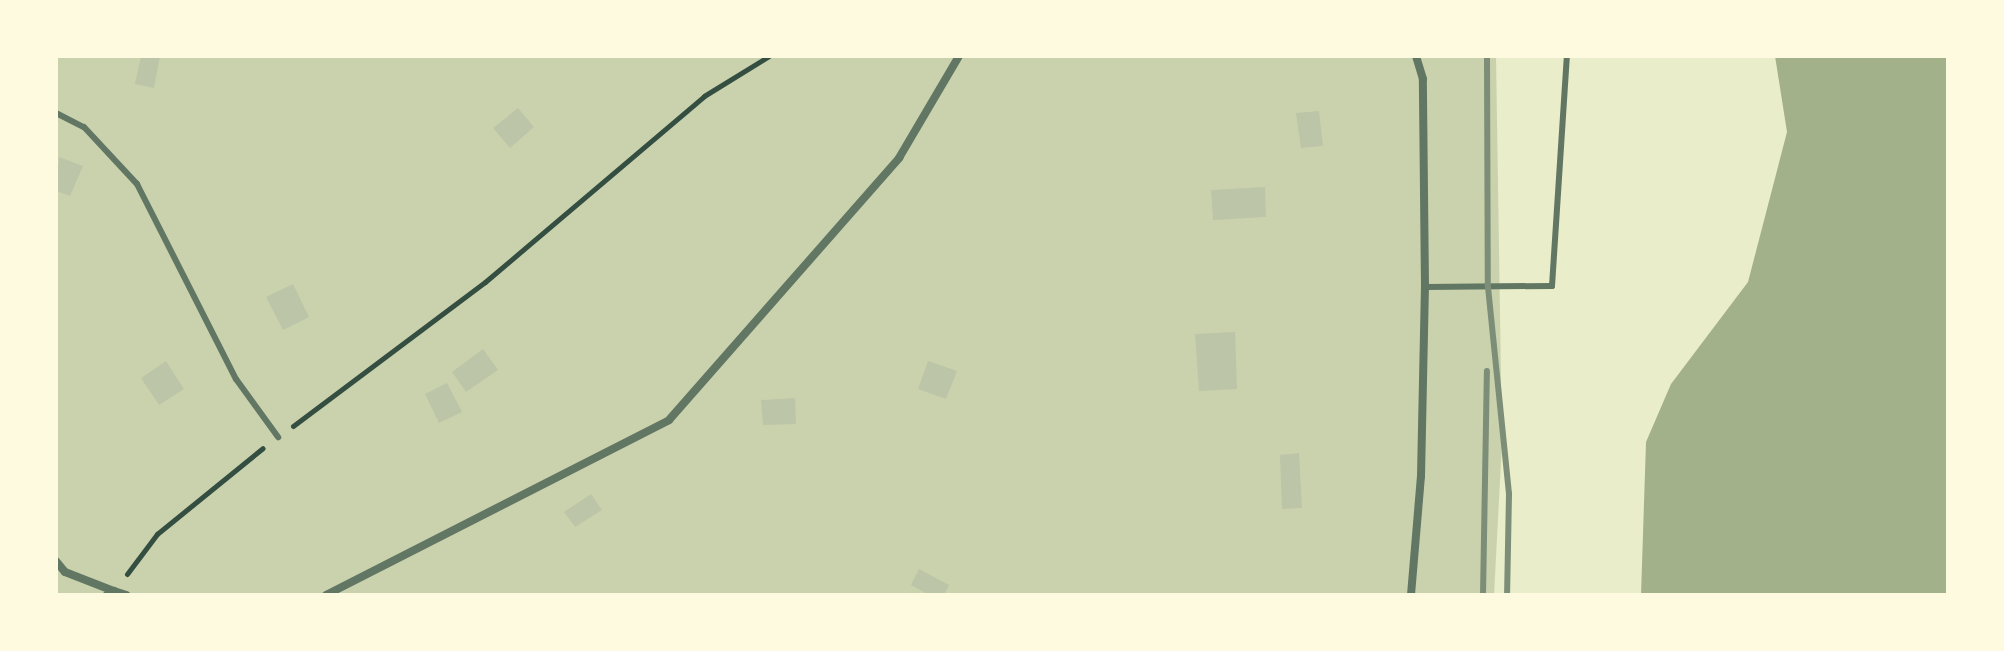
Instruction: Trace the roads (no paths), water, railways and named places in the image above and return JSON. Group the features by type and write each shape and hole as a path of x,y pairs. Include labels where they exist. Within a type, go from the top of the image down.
{"street":[{"path":"326,595 669,420 899,158 959,56"},
{"path":"1411,595 1421,476 1425,287 1423,79 1416,56"},
{"path":"56,561 65,572 110,593 126,595"}],"lane":[{"path":"1425,287 1552,286 1567,56"},
{"path":"56,113 84,127 137,184 236,379 278,437"}],"railway":[{"path":"1487,56 1488,287 1509,494 1507,595"},
{"path":"1483,595 1487,371"}]}
